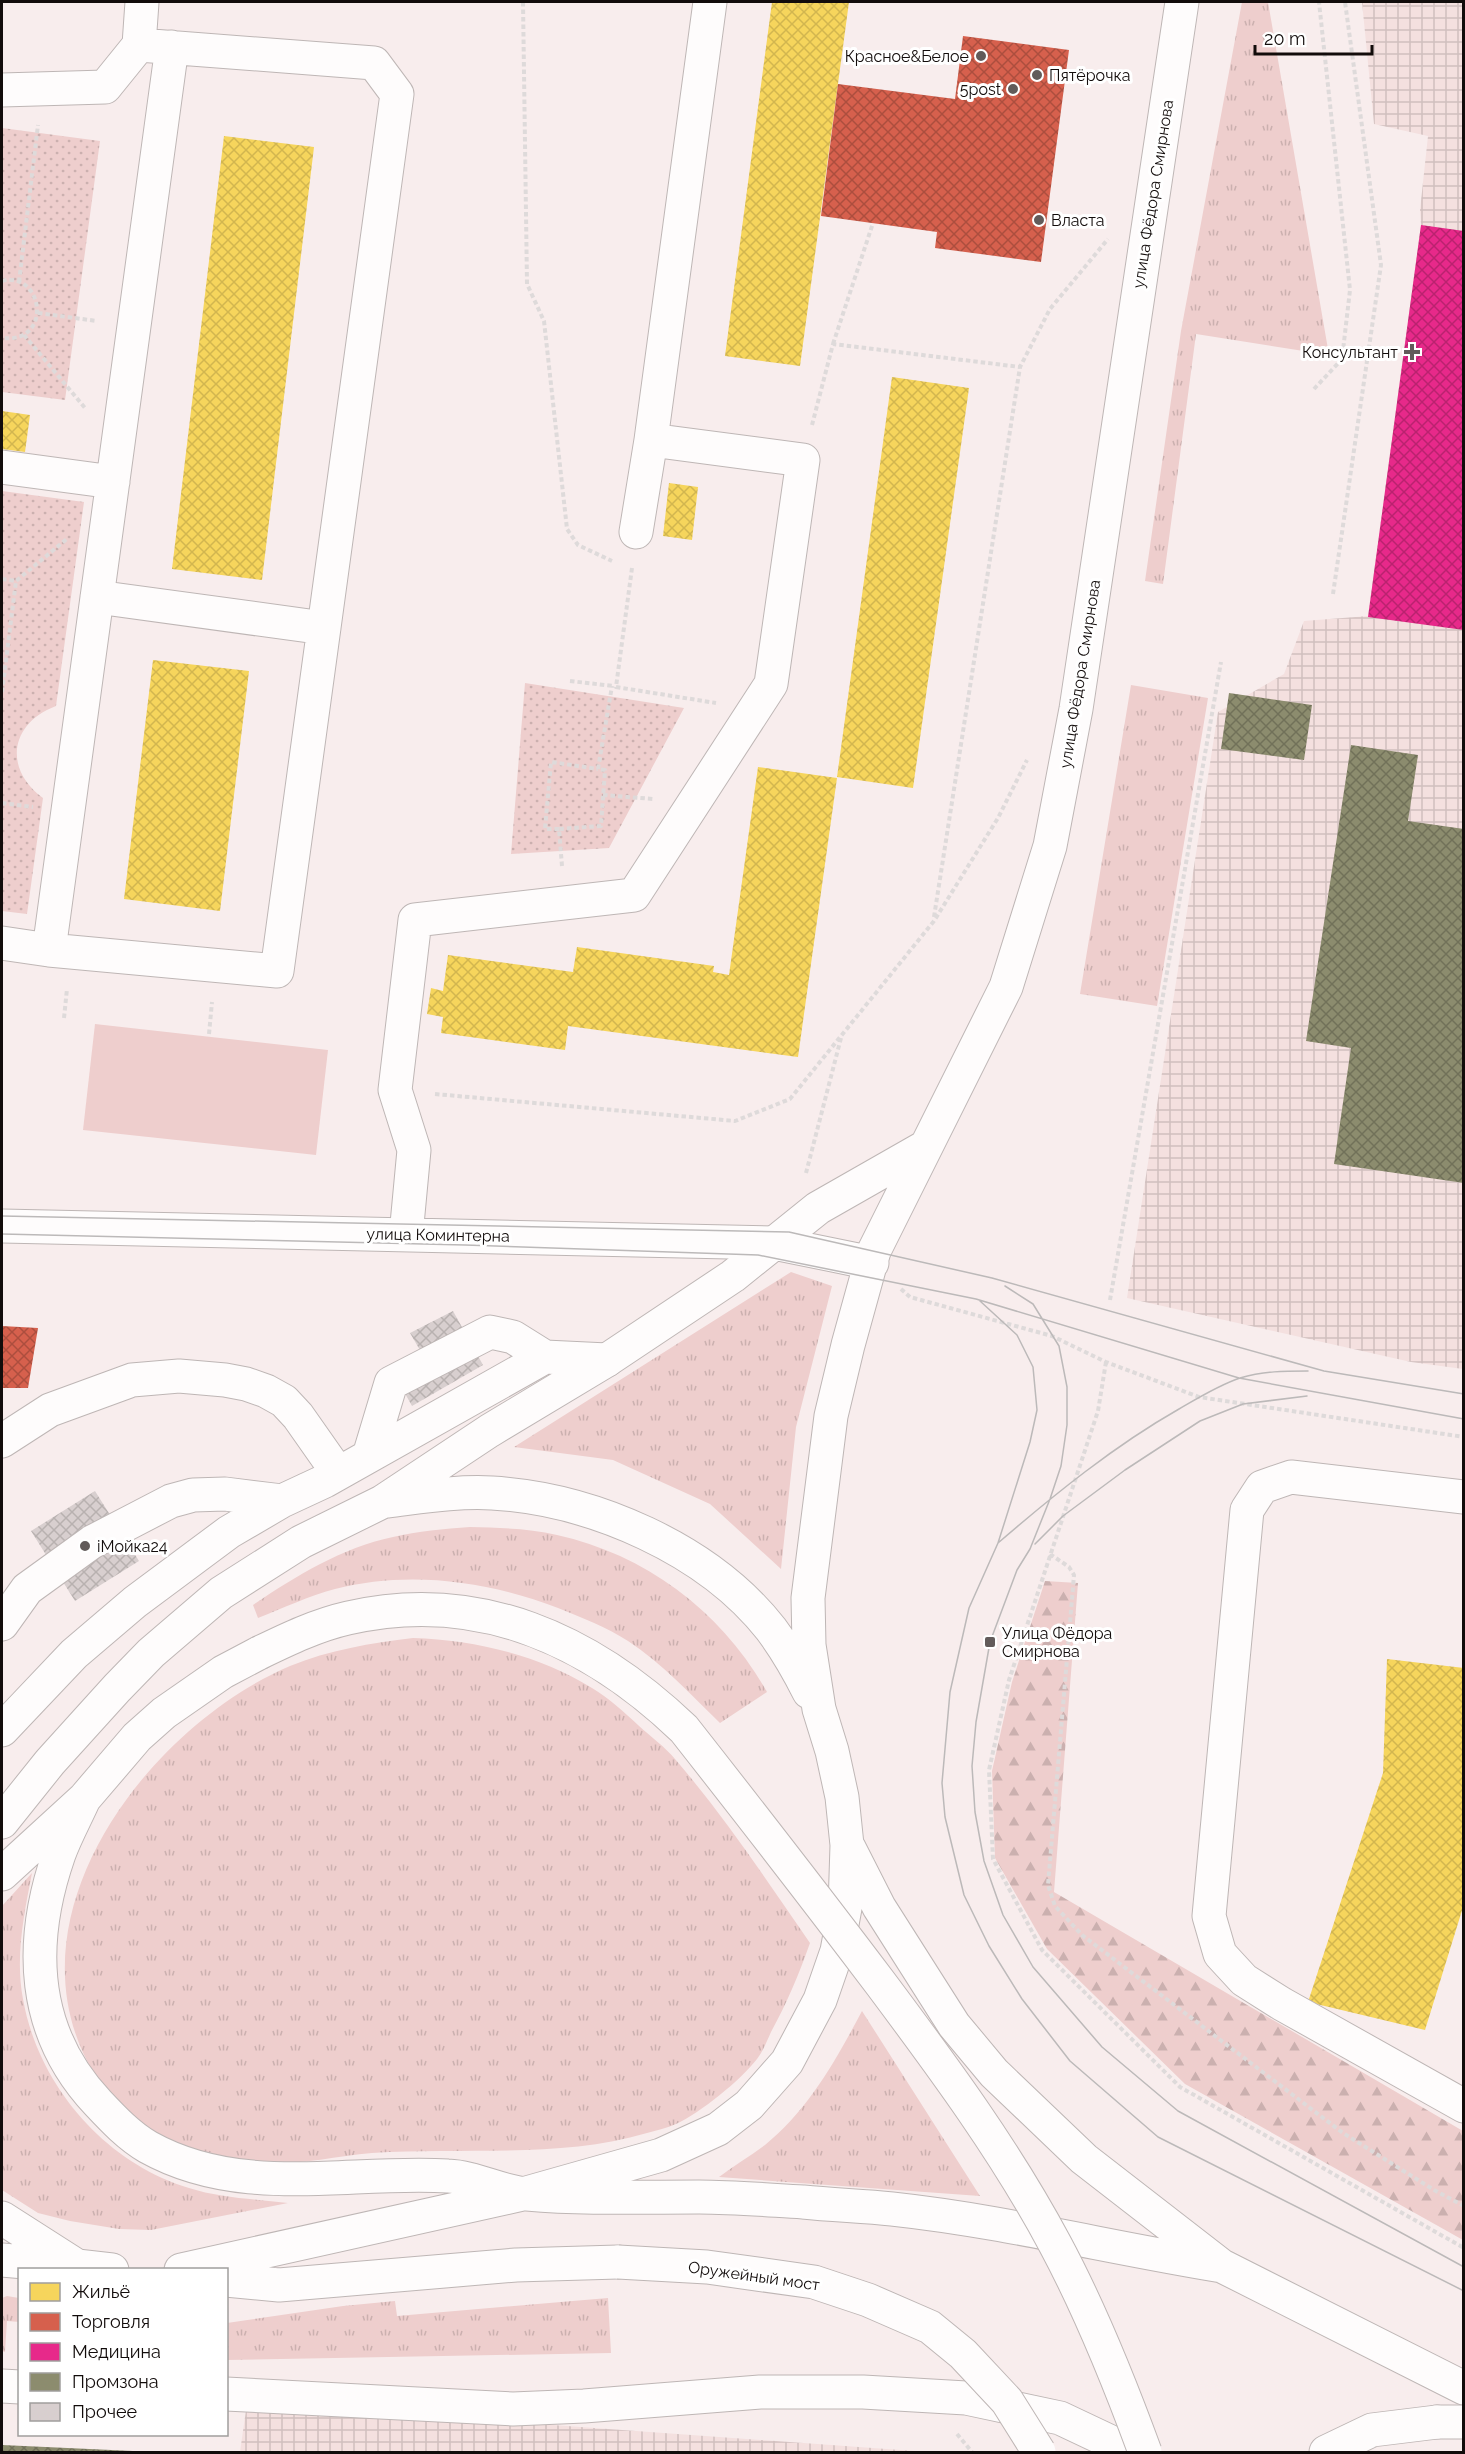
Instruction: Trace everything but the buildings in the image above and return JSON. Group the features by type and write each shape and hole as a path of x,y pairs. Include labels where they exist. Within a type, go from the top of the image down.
{"main road":[{"path":"2,90 105,87 139,45 142,2"},
{"path":"636,532 651,440 710,2"},
{"name":"улица Фёдора Смирнова","path":"819,1710 809,1645 808,1598 831,1416 874,1251 1006,987 1050,846 1076,709 1182,2"},
{"path":"2,943 49,950 277,971 397,94 374,63 139,45"},
{"path":"49,950 172,47"},
{"path":"406,1235 414,1150 395,1090 415,920 634,895 771,684 803,460 651,440"},
{"path":"2,467 112,492"},
{"path":"97,597 324,628"},
{"path":"2,1822 82,1724 151,1653 221,1593 301,1542 382,1502 489,1431 607,1360 733,1276 818,1208 925,1147"},
{"name":"улица Коминтерна","path":"2,1226 774,1243 872,1263"},
{"path":"369,1456 391,1383 490,1332 513,1338 545,1357 607,1360"},
{"path":"2,1728 74,1654 135,1602 229,1532 545,1357"},
{"path":"2,1441 50,1410 132,1380 179,1377 225,1380 267,1391 284,1401 298,1416 338,1473"},
{"path":"1464,1497 1291,1477 1262,1487 1247,1510 1209,1916 1220,1954 1244,1980 1282,2004 1464,2106"},
{"path":"2,1624 27,1589 92,1542 171,1501 194,1495 225,1494 282,1501"},
{"path":"190,2268 523,2194 661,2155 718,2129 749,2105 787,2062 820,2000 837,1952 845,1908 847,1845 832,1751 819,1710 796,1667 764,1622 737,1594 702,1565 659,1540 606,1516 518,1496 469,1494 382,1502"},
{"path":"2,1874 84,1799 137,1737 164,1713 223,1672 301,1633 355,1617 400,1610 457,1612 509,1621 558,1640 601,1663 684,1728 908,2020 989,2134 1054,2242 1110,2361 1145,2452"},
{"path":"84,1799 60,1853 48,1893 40,1942 40,1987 58,2048 71,2072 116,2122 147,2146 178,2161 213,2173 252,2178 454,2176 523,2194 646,2198 702,2197 891,2209 1038,2230 1137,2252 1222,2266"},
{"path":"847,1845 879,1907 915,1967 954,2025 994,2073 1084,2159 1222,2266 1464,2388"},
{"path":"2,2218 77,2266"},
{"path":"2,2260 94,2268"},
{"name":"Оружейный мост","path":"228,2280 279,2285 516,2265 618,2262 707,2267 814,2282 868,2301 930,2327 963,2354 1007,2401 1039,2452"},
{"path":"2,2386 18,2387"},
{"path":"228,2394 513,2409 584,2406 760,2392 863,2392 966,2398 1060,2418 1132,2452"},
{"path":"1326,2452 1372,2430 1450,2422"}],"path":[{"path":"523,2 527,284 544,321 567,530 578,545 631,571"},
{"path":"1314,389 1342,359 1350,290 1319,2"},
{"path":"1333,594 1381,265 1345,2"},
{"path":"19,282 42,88"},
{"path":"803,460 833,344 873,224"},
{"path":"934,921 1020,367 1050,309 1109,237 1108,249"},
{"path":"2,281 19,282 30,289 37,300 38,313 34,326 24,335 12,339 2,338"},
{"path":"38,313 134,326"},
{"path":"24,335 118,447"},
{"path":"833,344 1020,367"},
{"path":"2,692 16,581 112,492"},
{"path":"598,769 614,687 636,532"},
{"path":"2,579 16,581"},
{"path":"1110,1300 1221,662"},
{"path":"570,681 754,710"},
{"path":"395,1090 735,1121 790,1099 934,921 998,818 1028,758"},
{"path":"551,762 605,770 603,795 601,826 545,830 551,762"},
{"path":"603,795 652,798 682,821"},
{"path":"559,829 564,903"},
{"path":"818,1208 805,1179 842,1034"},
{"path":"872,1263 910,1298 1052,1336 1106,1362 1199,1397 1464,1437"},
{"path":"1106,1362 1098,1411 1009,1680 989,1770 993,1859 1042,1950 1180,2087 1464,2248"}],"shaded area":[{"path":"1362,2 1463,2 1463,1369 1411,1362 1127,1298 1218,712 1284,674 1304,621 1368,616 1421,225 1420,210 1428,136 1374,124"},
{"path":"247,2403 928,2452 240,2452"}],"green space":[{"path":"1242,2 1268,2 1329,355 1196,334 1163,584 1145,581 1181,331"},
{"path":"2,128 100,141 65,400 2,392"},
{"path":"2,491 84,502 56,706 29,723 21,735 17,748 17,761 22,774 30,786 43,798 27,914 2,911"},
{"path":"525,683 684,708 609,848 511,854"},
{"path":"1131,685 1208,698 1157,1006 1080,994"},
{"path":"95,1024 328,1050 316,1155 83,1130"},
{"path":"791,1272 832,1286 796,1427 781,1569 710,1504 613,1460 514,1447"},
{"path":"470,1527 525,1530 557,1535 590,1544 651,1572 705,1612 749,1663 767,1692 720,1723 664,1669 620,1636 558,1608 476,1585 420,1580 363,1583 325,1592 258,1618 253,1605 302,1574 355,1548 402,1535"},
{"path":"1045,1581 1078,1583 1054,1892 1463,2131 1463,2240 1185,2084 1047,1949 995,1858 992,1771 1012,1682"},
{"path":"413,1638 460,1642 506,1651 572,1676 622,1710 675,1759 728,1826 810,1943 765,2046 757,2059 731,2086 686,2119 647,2133 580,2146 546,2149 372,2153 268,2164 216,2156 180,2144 148,2128 129,2114 95,2075 70,2015 65,1954 77,1894 103,1835 140,1781 186,1734 237,1695 290,1666 335,1651"},
{"path":"32,1873 20,1951 23,1999 31,2031 43,2061 60,2090 80,2116 104,2140 130,2160 158,2176 213,2194 288,2203 151,2230 119,2229 38,2213 2,2190 2,1906"},
{"path":"862,2011 980,2196 719,2177 765,2145 795,2116 820,2083"},
{"path":"7,2296 18,2298 18,2322 7,2321 5,2352 2,2351 2,2298"},
{"path":"608,2298 611,2353 228,2360 228,2323 395,2301 397,2316"}],"tram line":[{"path":"2,1216 789,1232 992,1278 1324,1371 1464,1394"},
{"path":"2,1234 465,1245 758,1255 976,1299 1239,1378 1464,1419"},
{"path":"1005,1286 1033,1304 1059,1346 1067,1387 1067,1425 1061,1466 1050,1499 1030,1549 1017,1570 990,1642 976,1722 972,1766 975,1812 984,1861 1003,1915 1033,1967 1102,2047 1178,2111 1464,2267"},
{"path":"980,1301 1017,1335 1033,1367 1037,1410 1030,1442 998,1543 969,1608 950,1692 942,1783 945,1817 964,1895 989,1946 1022,1999 1070,2061 1158,2137 1464,2291"},
{"path":"998,1543 1108,1455 1155,1423 1201,1396 1224,1384 1257,1374 1308,1371"},
{"path":"1035,1544 1063,1516 1125,1470 1200,1421 1243,1404 1307,1396"}],"place":[{"name":"Красное&Белое","path":"981,56"},
{"name":"Пятёрочка","path":"1037,75"},
{"name":"5post","path":"1013,89"},
{"name":"Власта","path":"1039,220"},
{"name":"Консультант","path":"1412,352"},
{"name":"iМойка24","path":"85,1546"},
{"name":"Улица Фёдора Смирнова","path":"990,1642"}]}
